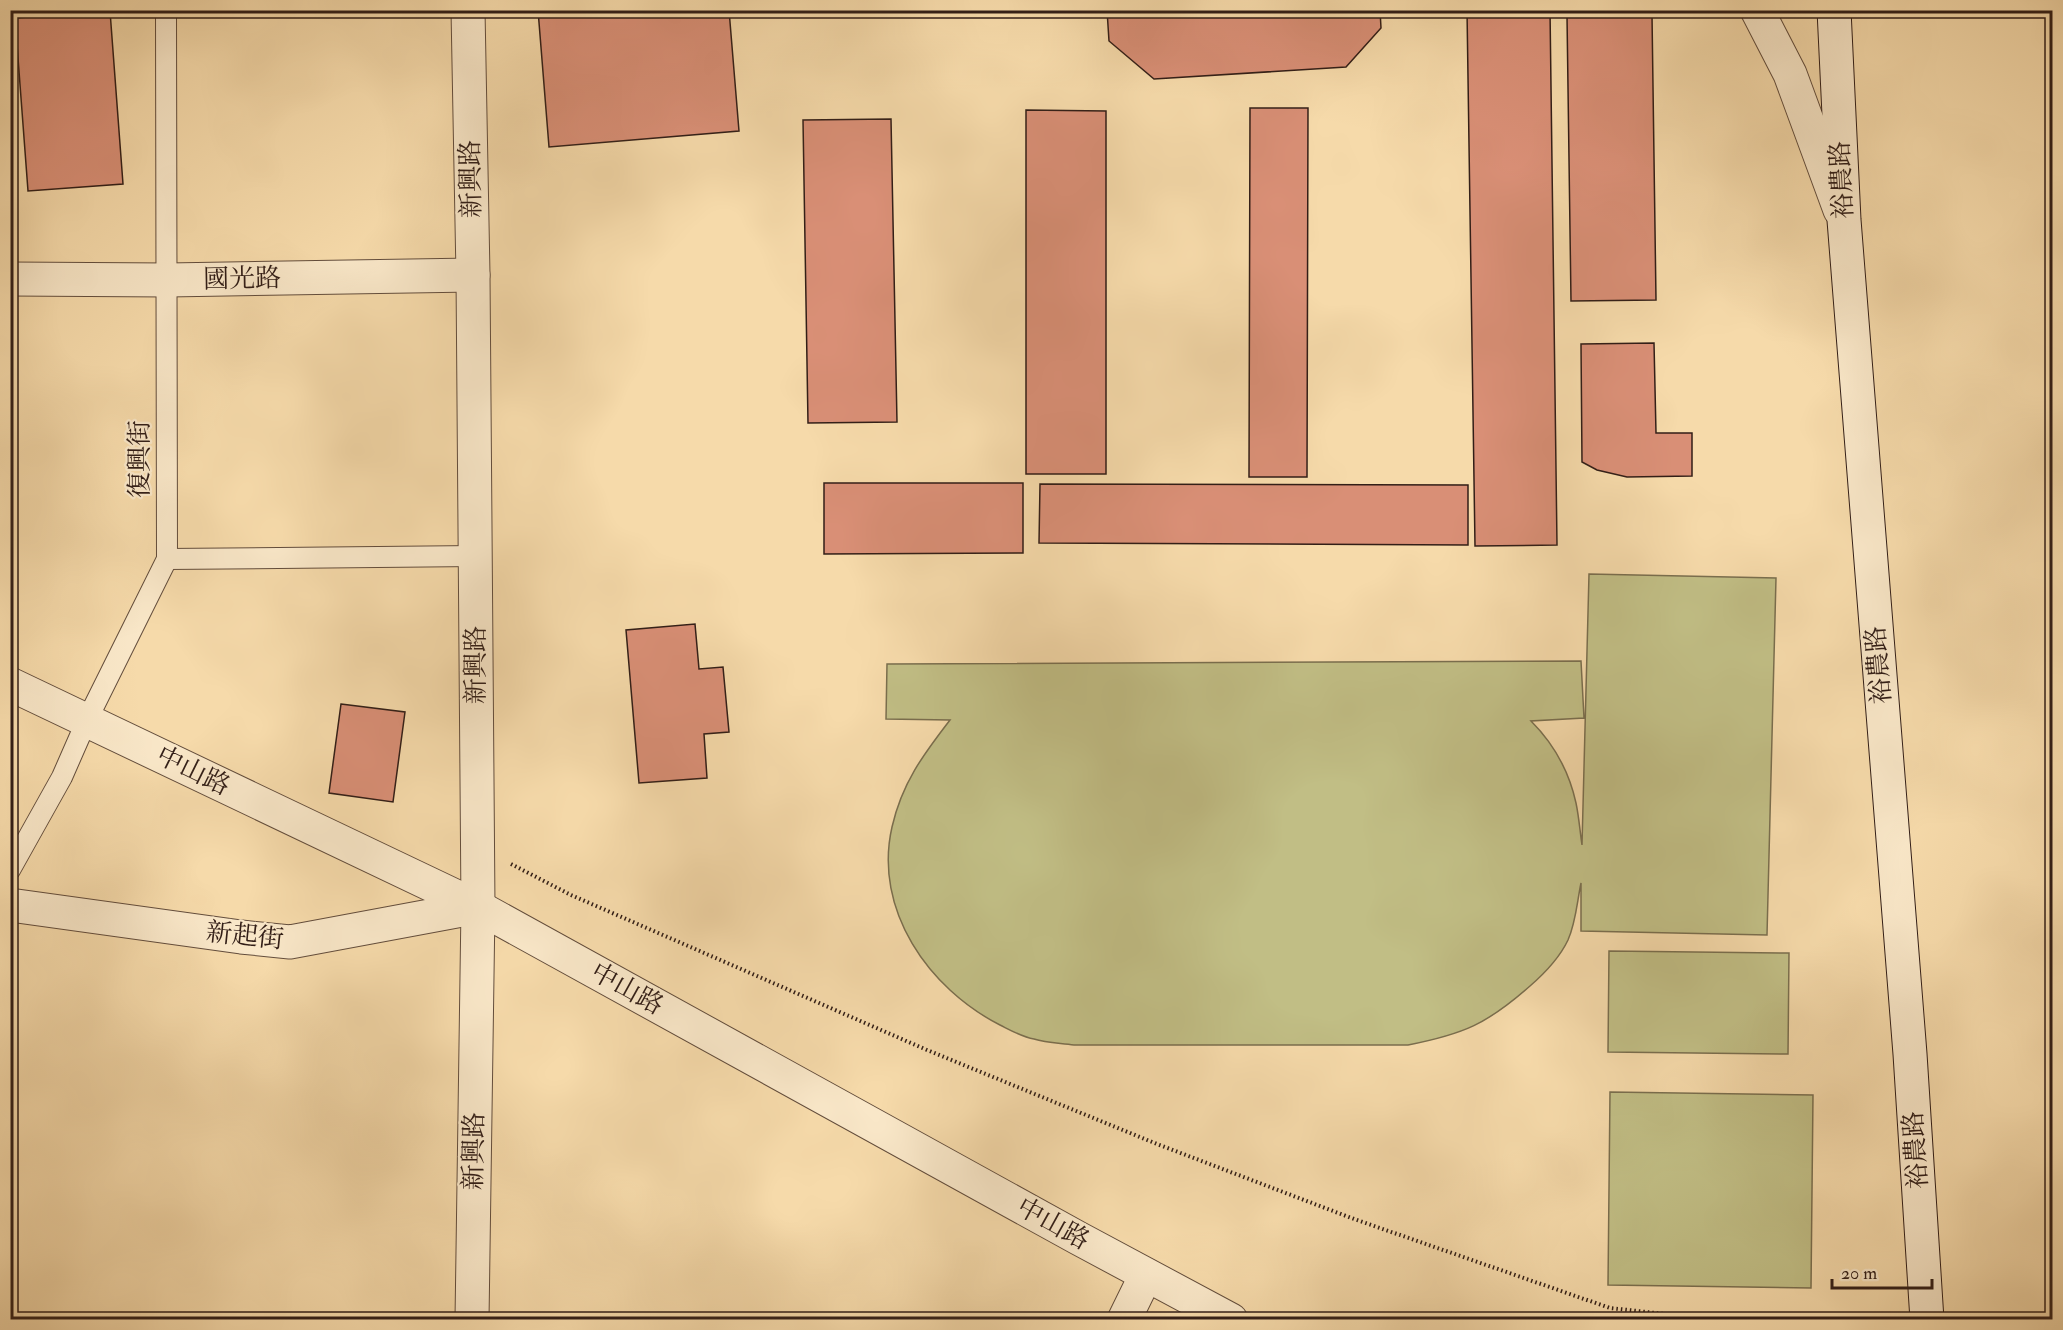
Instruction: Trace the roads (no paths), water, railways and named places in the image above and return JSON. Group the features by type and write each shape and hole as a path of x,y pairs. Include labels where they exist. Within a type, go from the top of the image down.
{"street":[{"name":"新興路","path":"468,10 473,275 478,848 472,1320"},
{"path":"1758,10 1790,74 1844,220"},
{"name":"裕農路","path":"1834,10 1844,220 1910,1054 1927,1320"},
{"name":"國光路","path":"10,279 168,280 473,275"},
{"name":"中山路","path":"10,684 478,907 1231,1320"},
{"name":"新起街","path":"10,905 229,936 290,942 478,907"},
{"path":"1124,1320 1146,1275"}],"lane":[{"name":"復興街","path":"10,870 62,777 87,720 167,559 166,10"},
{"path":"167,559 476,556"}]}
